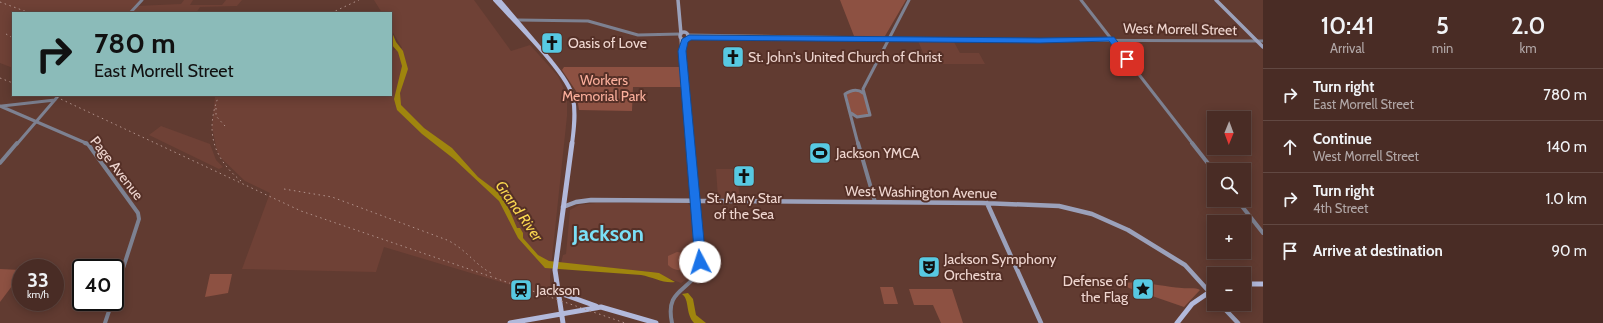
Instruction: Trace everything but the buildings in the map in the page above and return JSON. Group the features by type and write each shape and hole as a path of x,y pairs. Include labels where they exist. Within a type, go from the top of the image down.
{"main road":[{"path":"495,0 515,20"},
{"path":"500,0 515,20 553,64 569,86 575,107 570,160 556,260 557,292 563,323"},
{"path":"678,0 695,201"},
{"path":"1216,0 1263,47"},
{"path":"680,22 683,31 688,36"},
{"path":"680,36 688,36"},
{"path":"680,36 688,36"},
{"path":"682,51 688,36"},
{"name":"West Washington Avenue","path":"563,207 572,203 588,200 987,203 1053,205 1078,210 1119,225 1174,257 1207,285"},
{"path":"987,203 1040,323"},
{"path":"1251,284 1263,284"},
{"path":"557,292 597,307"},
{"path":"1177,323 1189,306 1207,293"},
{"path":"510,323 597,307 610,308 656,323"},
{"path":"1227,311 1239,323"}],"street":[{"path":"131,12 142,0"},
{"path":"851,118 867,116 870,114 863,93 863,88 909,0"},
{"path":"1081,0 1208,163"},
{"path":"515,20 591,21 634,34 680,36"},
{"name":"West Morrell Street","path":"688,36 1263,41"},
{"path":"863,88 851,90 845,93 876,202"},
{"path":"856,90 863,93"},
{"path":"0,163 58,96"},
{"path":"0,106 23,105 55,100"},
{"name":"Page Avenue","path":"0,106 88,144 138,213 138,219 124,264"},
{"path":"851,113 857,117"},
{"path":"672,323 669,313 671,300 677,293 695,279 700,270 695,201"},
{"path":"1243,207 1263,233"},
{"path":"105,323 109,311"}],"shaded area":[{"path":"0,0 140,0 136,6 181,4 184,0 193,0 190,5 222,5 226,0 242,0 237,6 200,7 197,12 12,12 12,68 0,63"},
{"path":"374,0 474,0 511,51 530,45 558,76 567,96 567,116 550,277 551,297 384,247 376,272 242,269 270,193 245,181 221,158 217,151 212,127 215,96 392,96 392,51 402,48 392,31 392,12 381,12"},
{"name":"Grand River","path":"392,32 396,42 403,51 408,69 400,93 401,105 424,128 452,148 478,177 498,192 509,209 517,228 520,228 523,233 523,238 538,255 549,261 659,273 675,282 663,281 641,275 545,268 518,238 499,201 454,159 422,134 397,110 394,99 402,66 398,52 392,45"},
{"path":"918,41 954,42 960,53 979,53 985,64 928,64"},
{"path":"161,126 210,144 216,160 223,167 219,169 149,135"},
{"path":"716,169 736,169 740,198 718,198"},
{"path":"596,203 688,203 691,207 696,257 695,270 691,276 681,283 651,272 561,263 563,255 566,254 570,210 579,205"},
{"path":"688,293 693,299 696,315 706,323 694,323 691,319 686,300 682,294"}],"green space":[{"path":"840,0 906,0 885,36 854,36"},
{"name":"Workers Memorial Park","path":"564,67 681,67 682,87 633,87 632,111 579,110 576,91 562,70"},
{"path":"851,90 863,93 870,114 857,117 851,114 846,92"},
{"path":"677,252 684,253 689,258 690,264 685,269 676,270 668,265 668,256"},
{"path":"0,269 12,270 12,286 0,302"},
{"path":"210,274 232,274 228,293 205,297"},
{"path":"1126,283 1147,283 1200,290 1184,307 1129,288 1126,286"},
{"path":"880,287 893,287 898,304 884,304"},
{"path":"909,289 952,289 963,323 941,323 933,305 914,305"}],"railway":[{"path":"333,12 359,0"},
{"path":"0,2 27,12"},
{"path":"6,34 12,37"},
{"path":"0,78 12,83"},
{"path":"54,96 301,211 625,323"},
{"path":"219,96 212,120 214,142 223,162 241,181"},
{"path":"216,108 216,116 225,126"},
{"path":"284,189 332,197 447,240 460,248 491,273"}],"place":[{"name":"Oasis of Love","path":"552,43"},
{"name":"St. John's United Church of Christ","path":"733,57"},
{"name":"Jackson YMCA","path":"820,153"},
{"name":"St. Mary Star of the Sea","path":"744,176"},
{"name":"Jackson Symphony Orchestra","path":"929,267"},
{"name":"Defense of the Flag","path":"1143,289"},
{"name":"Jackson","path":"521,290"}],"district":[{"name":"Jackson","path":"608,233"}],"route":[{"path":"700,262 682,51 685,41 688,38 703,36 1040,40 1112,39 1127,59"}]}
